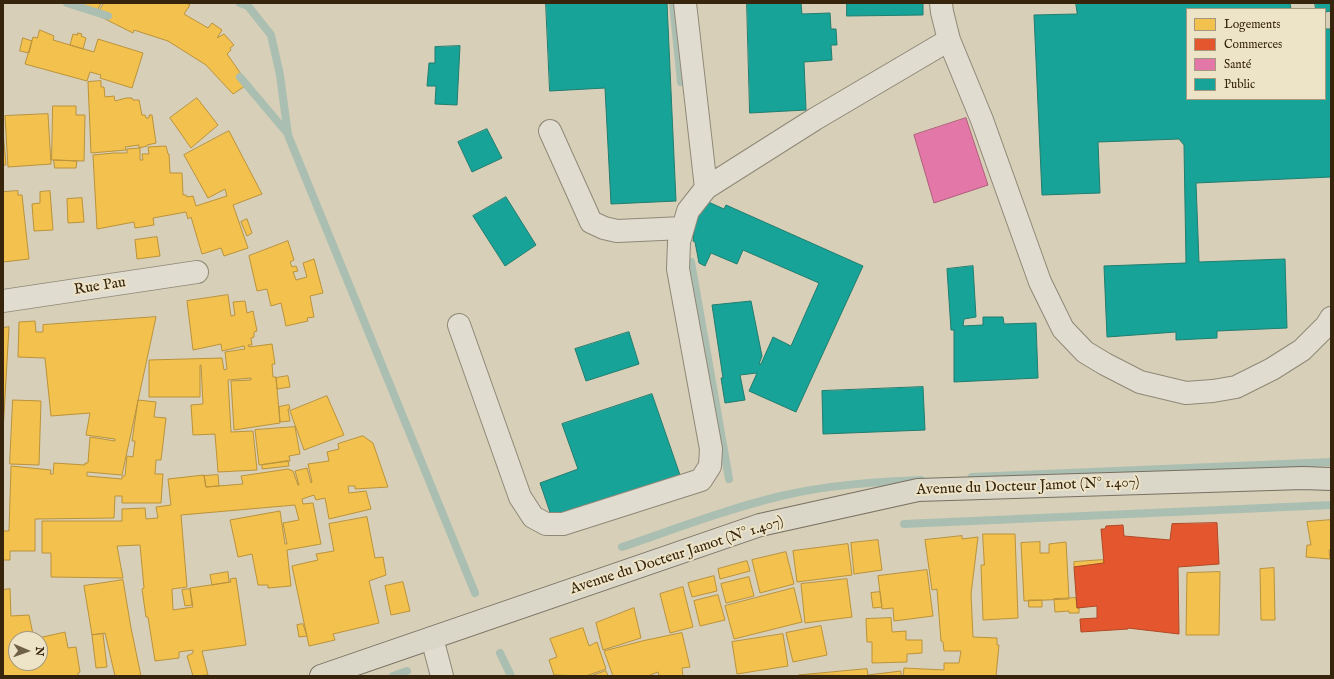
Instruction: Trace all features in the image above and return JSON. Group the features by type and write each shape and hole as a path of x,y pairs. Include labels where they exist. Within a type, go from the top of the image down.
{"main road":[{"name":"Avenue du Docteur Jamot (N° 1.407)","path":"322,676 760,525 918,490 1303,478 1331,479"}],"street":[{"path":"684,3 706,188"},
{"path":"941,3 949,40 982,120 1040,282 1063,329 1085,352 1140,382 1186,393 1213,391 1236,386 1272,369 1302,350 1326,326 1331,318"},
{"path":"459,325 520,497 533,517 546,524 563,524 701,480 710,466 711,449 678,269 679,242 688,211 706,188 815,119 949,40"},
{"path":"550,131 591,222 604,228 617,231 683,228"},
{"name":"Rue Pau","path":"3,301 196,272"},
{"path":"432,638 442,676"}],"building: Logements":[{"path":"76,3 101,3 96,13"},
{"path":"104,3 186,3 190,5 184,14 208,28 212,23 222,30 217,38 224,34 234,45 230,48 231,50 227,54 248,84 233,94 206,65 168,41 134,30 133,33 97,15"},
{"path":"40,30 54,36 53,40 94,52 98,39 143,53 132,88 100,78 101,75 90,72 87,81 25,64 33,37 37,38"},
{"path":"78,33 82,34 81,36 86,38 83,49 70,45 73,34 77,35"},
{"path":"23,38 32,41 29,53 20,51"},
{"path":"101,81 101,87 104,87 105,97 114,96 115,101 126,98 139,100 142,115 149,118 149,115 152,115 156,143 139,148 139,145 125,147 126,150 91,153 88,82"},
{"path":"197,98 218,125 191,148 170,118"},
{"path":"53,106 76,106 76,115 85,115 84,161 52,160"},
{"path":"48,114 51,164 8,167 5,116"},
{"path":"3,131 6,165 3,165"},
{"path":"229,131 262,194 233,205 248,248 224,256 221,248 202,254 191,217 188,219 186,212 153,218 154,225 135,228 134,222 97,229 93,155 127,153 127,149 140,148 140,160 143,160 142,154 149,154 148,147 166,146 169,154 170,173 182,173 183,195 186,195 187,197 193,196 196,206 227,196 225,189 208,198 184,155"},
{"path":"54,160 77,161 76,168 55,168"},
{"path":"18,191 18,195 22,195 29,259 3,262 3,192"},
{"path":"50,191 53,230 34,231 32,204 40,203 40,192"},
{"path":"82,198 84,222 68,223 67,199"},
{"path":"247,219 252,233 247,236 241,222"},
{"path":"157,237 160,256 137,259 135,240"},
{"path":"288,241 294,260 290,262 292,267 296,266 298,271 293,272 296,280 307,277 303,263 314,259 323,293 310,296 314,317 307,318 308,321 286,326 281,303 271,306 267,289 257,291 249,256"},
{"path":"228,295 231,316 235,315 233,302 245,301 247,313 253,311 257,331 254,332 254,337 251,338 252,345 248,345 249,347 272,344 275,364 272,364 273,377 276,377 280,423 234,430 231,381 251,380 251,378 228,380 231,432 253,431 257,470 218,472 215,434 193,435 191,405 203,404 201,365 200,397 149,397 149,360 222,358 224,370 227,369 225,352 245,349 244,346 222,351 221,344 193,350 187,301"},
{"path":"156,317 138,400 156,402 154,417 166,418 161,460 156,460 155,474 163,474 161,503 122,503 122,496 115,496 114,518 35,519 35,551 10,551 10,560 3,560 3,531 9,531 11,466 51,470 50,474 53,474 54,463 85,465 85,463 88,463 90,437 115,441 115,439 86,435 90,413 51,416 45,358 18,357 19,322 35,321 36,332 43,332 43,325","holes":["138,402 132,441 135,441 133,457 127,456 125,476 122,476 122,479 87,476 87,472 122,475"]},
{"path":"9,327 3,432 3,328"},
{"path":"288,376 290,387 277,389 276,378"},
{"path":"327,396 344,435 304,450 290,411"},
{"path":"13,400 41,401 39,465 10,464"},
{"path":"289,405 290,409 288,409 290,421 280,422 279,407"},
{"path":"295,427 300,454 289,456 290,461 259,465 255,430"},
{"path":"363,436 373,443 388,487 355,489 355,486 348,486 349,493 366,491 371,509 329,519 325,498 316,500 314,495 302,499 303,504 313,503 321,544 287,550 291,586 268,588 268,585 258,585 252,554 238,557 230,520 280,511 285,544 287,544 283,523 299,520 295,505 181,515 187,587 172,589 173,610 193,607 190,588 231,582 230,579 236,578 246,645 202,651 208,675 193,676 187,656 193,653 193,650 179,652 179,658 155,661 142,589 144,588 140,545 117,546 123,578 51,577 51,553 42,553 42,521 122,521 122,509 145,508 146,519 158,518 156,507 171,505 168,479 204,475 206,487 243,484 241,476 288,469 293,471 299,485 295,471 307,468 311,483 308,464 329,461 327,452 339,449 338,444"},
{"path":"288,461 289,466 262,469 262,465"},
{"path":"218,475 219,486 206,487 204,476"},
{"path":"367,517 375,558 383,557 386,575 369,581 379,623 333,634 335,640 309,646 292,566 318,560 316,554 334,551 329,524"},
{"path":"1331,520 1331,550 1329,550 1330,559 1306,557 1307,545 1311,545 1307,522"},
{"path":"983,534 1015,534 1018,618 983,620 981,565 984,565"},
{"path":"962,536 962,539 978,537 971,594 973,637 997,638 997,645 999,645 996,676 903,676 904,668 944,670 944,663 959,663 961,651 944,651 943,642 941,641 937,589 932,590 925,540"},
{"path":"878,540 882,570 854,574 851,543"},
{"path":"1040,542 1040,553 1049,553 1049,544 1066,542 1069,599 1024,601 1021,543"},
{"path":"848,544 852,575 797,582 793,551"},
{"path":"786,552 794,584 760,593 752,560"},
{"path":"1103,560 1104,563 1074,567 1074,562"},
{"path":"747,561 750,571 720,579 718,569"},
{"path":"1274,568 1275,620 1261,620 1260,569"},
{"path":"927,570 933,616 894,621 893,608 882,609 878,576"},
{"path":"228,572 229,582 212,585 210,575"},
{"path":"1220,572 1219,635 1186,635 1187,573"},
{"path":"714,576 717,591 692,597 688,583"},
{"path":"749,577 754,596 726,603 721,584"},
{"path":"847,579 852,617 805,623 801,584"},
{"path":"123,580 141,676 115,676 105,633 92,635 84,586"},
{"path":"403,582 410,611 391,615 385,586"},
{"path":"683,587 693,627 670,633 660,594"},
{"path":"794,588 802,622 734,639 725,606"},
{"path":"10,589 11,616 29,615 32,631 8,631 8,671 48,671 48,636 65,632 68,648 76,647 80,672 78,673 78,676 3,676 3,590"},
{"path":"190,589 192,605 185,606 182,590"},
{"path":"880,592 882,607 873,608 871,593"},
{"path":"718,595 725,620 700,626 694,601"},
{"path":"1076,598 1079,613 1069,613 1069,611 1055,612 1054,599"},
{"path":"1029,600 1042,600 1042,607 1029,607"},
{"path":"634,608 641,638 603,650 596,623"},
{"path":"891,618 892,632 906,631 906,640 922,640 922,653 907,654 907,662 872,663 872,642 867,642 866,619"},
{"path":"303,624 307,636 299,637 297,625"},
{"path":"821,626 827,655 793,662 786,633"},
{"path":"583,628 589,646 597,642 606,669 586,676 554,675 549,660 557,657 550,639"},
{"path":"682,633 690,667 682,668 683,676 659,676 658,672 650,676 613,676 604,651"},
{"path":"103,634 107,667 96,668 92,635"},
{"path":"783,634 788,666 737,674 732,642"},
{"path":"867,669 868,675 901,671 901,676 799,675"},
{"path":"606,671 608,676 591,676"}],"building: Commerces":[{"path":"1217,523 1219,564 1178,567 1179,634 1128,628 1081,632 1080,619 1097,618 1097,606 1077,608 1074,567 1104,563 1101,529 1105,529 1106,526 1123,525 1124,536 1170,540 1172,524"}],"building: Santé":[{"path":"966,118 988,185 934,203 914,135"}],"building: Public":[{"path":"546,3 667,3 676,201 611,204 605,88 550,91"},
{"path":"747,3 801,3 802,14 830,13 831,29 836,29 837,45 831,45 832,60 804,62 806,110 750,113"},
{"path":"847,3 923,3 923,15 847,16"},
{"path":"1076,3 1290,3 1291,8 1186,8 1186,100 1326,100 1326,29 1331,29 1331,177 1196,183 1199,262 1285,259 1287,328 1217,331 1217,338 1176,340 1176,332 1107,337 1104,266 1186,263 1184,145 1179,139 1098,142 1100,193 1042,195 1034,15 1077,14"},
{"path":"1315,3 1331,3 1331,11 1326,12 1326,8 1316,8"},
{"path":"460,46 457,105 435,104 436,86 427,86 429,63 435,63 435,47"},
{"path":"487,129 502,158 472,172 458,142"},
{"path":"506,197 536,245 505,266 473,216"},
{"path":"706,201 724,209 726,205 863,266 796,412 749,391 757,373 740,375 745,400 725,403 721,378 723,378 712,305 751,301 762,356 759,364 761,364 773,337 791,346 819,283 743,250 737,264 711,253 705,266 699,263 695,242 693,241 695,224"},
{"path":"973,266 976,317 964,319 963,326 983,325 983,317 1003,317 1004,324 1036,323 1038,378 954,382 954,330 951,330 947,269"},
{"path":"629,332 639,364 586,381 575,349"},
{"path":"923,387 925,430 823,434 822,391"},
{"path":"652,394 680,475 552,518 540,483 578,469 562,424"}],"waterway":[{"path":"67,3 108,16"},
{"path":"240,3 248,6 271,35 280,75 288,135 475,593"},
{"path":"673,3 681,82"},
{"path":"240,77 288,134"},
{"path":"691,262 729,479"},
{"path":"972,477 1331,462"},
{"path":"622,547 721,513 798,492 851,485 921,480"},
{"path":"904,524 1331,505"},
{"path":"500,653 511,676"},
{"path":"393,676 407,671"}]}
